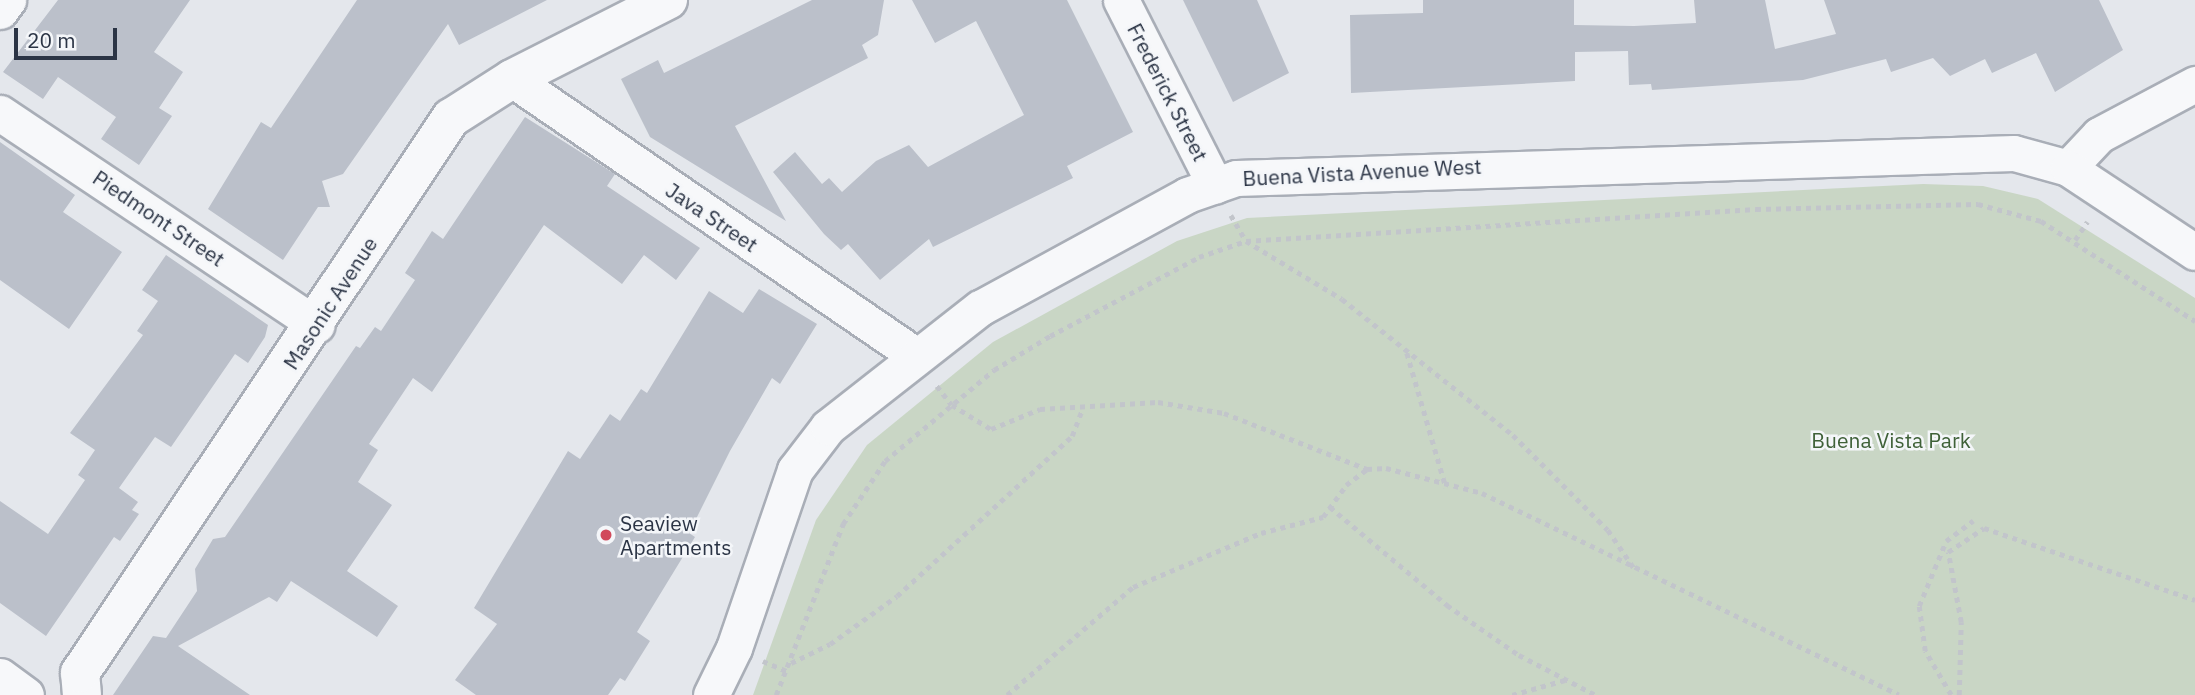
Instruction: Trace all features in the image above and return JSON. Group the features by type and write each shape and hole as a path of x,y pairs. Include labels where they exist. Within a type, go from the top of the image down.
{"street":[{"path":"0,11 8,0"},
{"name":"Masonic Avenue","path":"82,695 80,673 317,325 451,118 512,79 668,0"},
{"name":"Frederick Street","path":"1121,0 1223,199"},
{"name":"Java Street","path":"512,79 914,354"},
{"path":"2068,168 2099,135 2195,83"},
{"name":"Piedmont Street","path":"0,113 317,325"},
{"name":"Buena Vista Avenue West","path":"711,695 734,648 795,470 828,427 914,354 992,302 1223,199 1254,175 1965,149 2014,153 2068,168 2195,252"},
{"path":"0,676 26,695"}],"path":[{"path":"1223,199 1246,241 1342,299 1407,352 1462,390 1561,479 1634,568"},
{"path":"776,695 860,492 901,446 952,405 1050,336 1199,257 1246,241 1756,209 1978,204 2041,221 2075,240 2195,321"},
{"path":"2075,240 2088,221"},
{"path":"1407,352 1446,486"},
{"path":"936,385 952,405 991,429 1040,409 1158,401 1224,413 1367,469 1386,468 1446,486 1482,493 1895,694"},
{"path":"791,663 830,644 898,596 1072,436 1083,408"},
{"path":"1007,695 1133,587 1261,533 1324,517 1367,469"},
{"path":"1331,508 1447,605 1567,680 1596,695"},
{"path":"1951,695 1925,651 1919,606 1946,541 1973,521"},
{"path":"1959,695 1961,622 1948,552 1984,528 2195,600"},
{"path":"764,661 787,671"},
{"path":"1512,695 1567,680"}],"green space":[{"name":"Buena Vista Park","path":"1923,184 1983,186 2038,199 2195,298 2195,695 753,695 816,520 867,445 993,342 1177,241 1247,218"}],"building":[{"path":"58,0 190,0 154,52 183,72 159,108 172,116 139,165 101,139 116,117 58,77 43,99 3,72"},
{"path":"357,0 547,0 459,45 448,24 343,174 322,181 330,207 318,207 283,260 208,209 261,122 271,128"},
{"path":"812,0 884,0 878,35 862,45 868,58 735,126 786,221 650,137 621,79 658,60 664,73"},
{"path":"912,0 1067,0 1133,132 1067,166 1073,178 933,247 929,239 880,280 848,244 841,250 824,234 773,172 795,152 822,184 829,178 842,192 876,161 909,145 928,167 1024,115 976,21 935,43"},
{"path":"1183,0 1257,0 1289,73 1233,102"},
{"path":"1423,0 1574,0 1574,25 1634,26 1696,23 1694,0 1765,0 1775,49 1836,34 1824,0 2099,0 2123,50 2055,92 2036,53 1992,73 1985,59 1950,76 1933,58 1891,72 1886,59 1803,80 1652,90 1651,84 1629,85 1628,51 1575,52 1575,81 1351,93 1350,15 1423,13"},
{"path":"525,117 615,174 607,186 700,248 676,280 644,255 622,284 544,225 432,392 413,378 369,444 378,450 358,482 392,505 347,571 398,606 377,637 291,581 277,602 269,597 178,646 250,695 113,695 153,636 166,638 197,591 195,569 213,539 225,537 356,346 360,348 375,327 381,331 415,280 405,273 432,231 443,239"},
{"path":"0,142 75,195 63,212 122,252 69,329 0,280"},
{"path":"166,255 268,325 265,337 248,363 235,354 171,447 155,437 119,488 138,502 132,510 139,514 120,541 114,537 46,636 0,603 0,501 48,534 85,480 78,475 95,450 70,433 143,335 137,331 158,301 142,290"},
{"path":"759,289 817,324 780,384 772,378 730,451 689,533 695,537 637,632 650,641 625,681 620,678 608,695 476,695 455,680 497,624 474,608 568,451 580,459 610,414 620,421 641,389 647,393 709,291 743,313"}],"place":[{"name":"Seaview Apartments","path":"606,535"}]}
